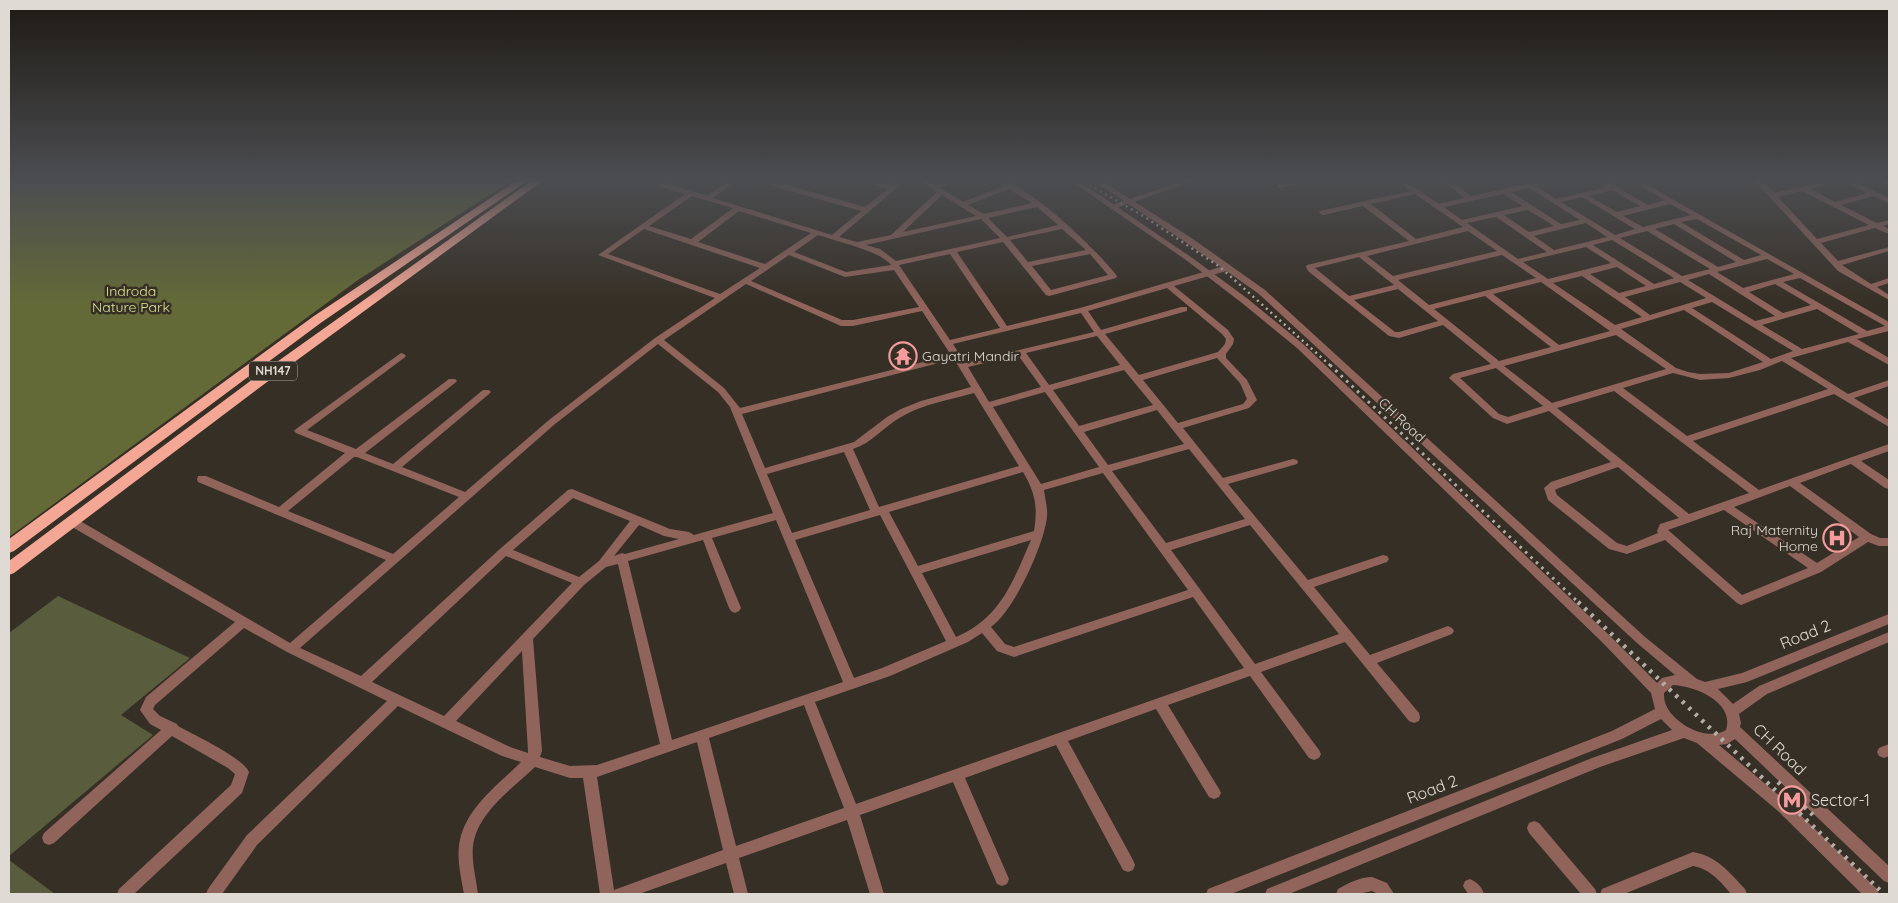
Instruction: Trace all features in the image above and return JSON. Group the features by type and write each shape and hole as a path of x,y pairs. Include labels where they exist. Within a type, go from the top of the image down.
{"highway":[{"name":"NH147","path":"9,547 318,319 463,221"},
{"name":"NH147","path":"9,569 258,382 481,221"}],"street":[{"path":"651,221 602,255 722,297"},
{"path":"692,242 720,221"},
{"path":"71,521 291,649 507,752 570,772 597,771 886,672 953,644 995,618 1013,593 1039,533 1042,515 1038,488 948,343 895,266 877,251 779,221"},
{"path":"833,238 853,221"},
{"path":"894,236 908,221"},
{"path":"854,245 964,221"},
{"path":"987,221 1005,239 1049,293 1113,276 1092,251 1059,221"},
{"name":"CH Road","path":"1134,221 1209,274 1300,346 1606,639 1657,691"},
{"name":"CH Road","path":"1159,221 1262,292 1641,640 1692,682"},
{"path":"1388,221 1414,241"},
{"path":"1461,221 1673,370 1686,376 1722,378 1771,363 1783,357 1850,340 1889,327"},
{"path":"1445,322 1395,334 1387,331 1312,271 1310,266 1414,241 1477,221"},
{"path":"1508,221 1554,252"},
{"path":"1551,221 1560,227"},
{"path":"1528,235 1585,221"},
{"path":"1586,221 1800,352"},
{"path":"1628,221 1714,271 1742,292 1783,316"},
{"path":"1518,261 1678,221"},
{"path":"1707,221 1889,327"},
{"path":"1797,221 1837,264 1889,298"},
{"path":"1867,221 1889,232"},
{"path":"1675,222 1744,263"},
{"path":"1816,242 1889,222"},
{"path":"644,226 766,266"},
{"path":"788,252 845,275 895,266 952,251 1065,226"},
{"path":"291,649 552,422 658,340 816,233"},
{"path":"1587,244 1654,287"},
{"path":"1837,264 1889,249"},
{"path":"952,251 1005,329"},
{"path":"1026,265 1092,251"},
{"path":"1392,280 1504,252"},
{"path":"1360,254 1688,519"},
{"path":"1618,296 1768,256"},
{"path":"1428,308 1618,264"},
{"path":"948,343 1083,310 1227,268"},
{"path":"1583,273 1649,318"},
{"path":"1742,292 1801,275"},
{"path":"1870,287 1889,280"},
{"path":"745,281 841,323 853,323 924,308"},
{"path":"1777,282 1866,334"},
{"path":"1136,379 1221,354 1229,344 1230,339 1226,332 1169,286"},
{"path":"1347,299 1400,286"},
{"path":"1486,294 1558,348"},
{"path":"1673,370 1507,420 1503,420 1454,380 1456,376 1558,348 1713,299"},
{"path":"1755,324 1818,306"},
{"path":"1685,307 1771,363"},
{"path":"1083,310 1136,379 1414,717"},
{"path":"737,412 959,361 1020,352 1184,310"},
{"path":"658,340 721,390 737,412 850,684"},
{"path":"1850,340 1889,362"},
{"path":"1020,352 1314,754"},
{"path":"1176,426 1250,404 1252,400 1244,382 1222,359 1221,354"},
{"path":"401,356 299,431 466,496"},
{"path":"1783,357 1889,424"},
{"path":"986,406 1126,366"},
{"path":"279,512 452,381"},
{"path":"1847,397 1889,383"},
{"path":"1616,388 1758,494"},
{"path":"762,472 847,447 871,437 893,417 911,408 976,389"},
{"path":"1685,440 1836,390"},
{"path":"394,468 486,392"},
{"path":"1078,430 1159,406"},
{"path":"1038,488 1191,445"},
{"path":"847,447 880,511 916,571 953,644"},
{"path":"1868,537 1817,569 1742,600 1662,531 1664,526 1889,447"},
{"path":"1852,460 1889,485"},
{"path":"1221,482 1293,462"},
{"path":"1620,464 1555,485 1549,488 1549,491 1552,497 1605,540 1622,549 1627,550 1665,535"},
{"path":"789,538 1025,468"},
{"path":"202,479 394,559"},
{"path":"1791,482 1868,537 1878,542 1889,542"},
{"path":"363,682 572,492 677,536 704,536"},
{"path":"1724,506 1817,569"},
{"path":"602,564 780,515"},
{"path":"446,723 580,582 602,564 637,520"},
{"path":"1164,548 1253,520"},
{"path":"916,571 1039,533"},
{"path":"704,536 735,608"},
{"path":"505,551 580,582"},
{"path":"622,557 666,747"},
{"path":"1306,585 1383,559"},
{"path":"983,626 1001,648 1014,652 1196,592"},
{"name":"Road 2","path":"1706,687 1743,678 1889,619"},
{"path":"124,894 237,789 241,781 242,772 233,764 155,720 146,710 150,701 243,622"},
{"path":"1368,661 1448,630"},
{"path":"619,894 1254,671 1348,636"},
{"path":"1732,712 1763,690 1889,638"},
{"path":"471,894 467,842 471,828 480,812 532,761 535,751 527,639"},
{"path":"1702,739 1723,739 1730,735 1734,729 1732,712 1725,703 1706,687 1682,680 1666,682 1657,691 1656,700 1668,720 1684,732 1702,739 1783,807 1872,894"},
{"path":"213,894 252,840 397,699"},
{"path":"808,699 852,812 877,894"},
{"path":"1160,704 1214,793"},
{"name":"Road 2","path":"1213,894 1617,735 1662,712"},
{"path":"50,838 172,728"},
{"name":"CH Road","path":"1734,729 1889,876"},
{"path":"1272,894 1596,762 1684,732"},
{"path":"702,735 741,894"},
{"path":"1060,739 1128,865"},
{"path":"589,771 607,894"},
{"path":"957,775 1002,879"},
{"path":"1534,828 1590,894"},
{"path":"1607,894 1692,859 1705,860 1716,868 1740,894"},
{"path":"1343,894 1362,885 1374,883 1383,888 1387,894"}],"green space":[{"name":"Indroda Nature Park","path":"9,221 449,221 358,280 9,537"},
{"path":"58,596 190,658 121,715 153,735 9,856 9,633"},
{"path":"9,860 55,894 9,894"}],"railway":[{"path":"1151,221 1220,267 1331,366"},
{"path":"1330,365 1579,603"},
{"path":"1578,602 1884,894"},
{"path":"1778,782 1814,816"}],"place":[{"name":"Gayatri Mandir","path":"903,356"},
{"name":"Raj Maternity Home","path":"1837,538"},
{"name":"Sector-1","path":"1792,800"}]}
